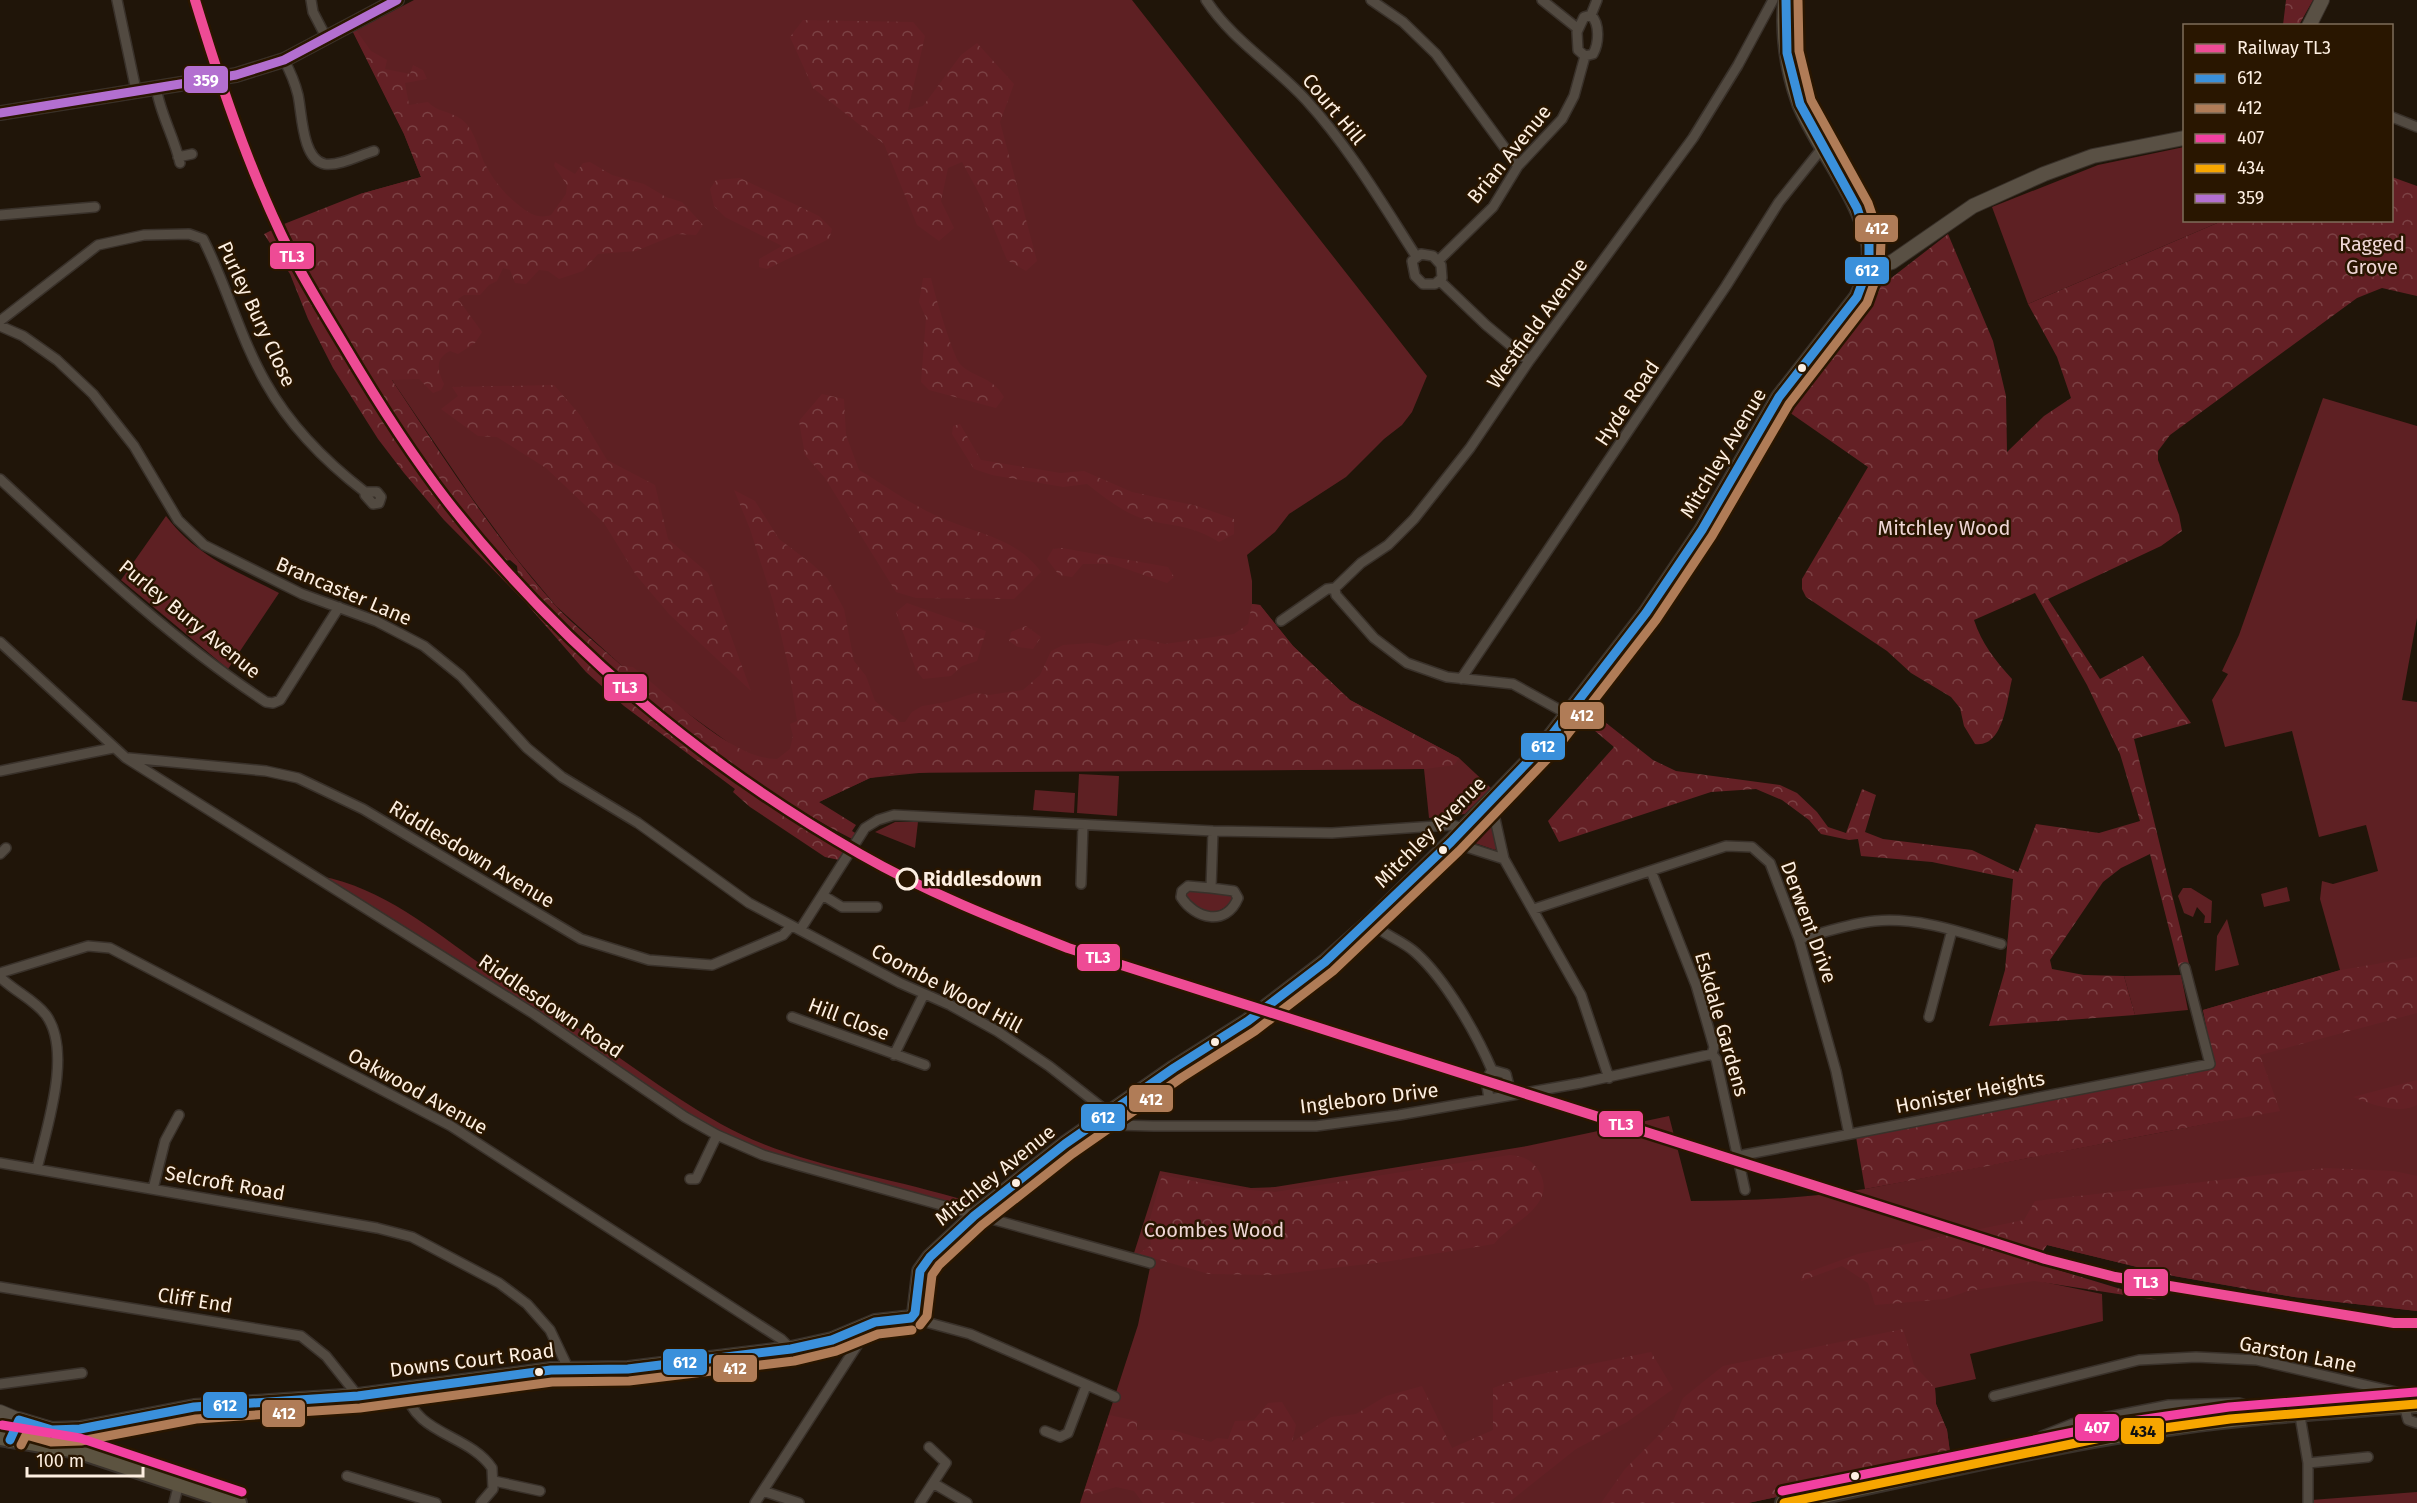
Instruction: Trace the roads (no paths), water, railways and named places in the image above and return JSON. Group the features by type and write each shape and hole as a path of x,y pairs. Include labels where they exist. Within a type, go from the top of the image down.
{"highway":[{"path":"1784,1503 2026,1453 2168,1427 2412,1402"},
{"path":"5,1439 77,1450 238,1503"}],"main road":[{"path":"1786,0 1784,24 1789,60 1800,104 1859,216 1869,244 1869,263"},
{"name":"Mitchley Avenue","path":"911,1318 915,1313 920,1271 930,1257 974,1216 1104,1117 1269,1006 1370,922 1491,801 1569,715 1646,613 1690,548 1779,397 1857,297 1866,279 1869,263"},
{"name":"Downs Court Road","path":"19,1420 52,1430 80,1429 194,1407 358,1396 532,1372 628,1369 790,1349 832,1340 874,1322 911,1318"},
{"path":"5,1439 19,1420"}],"street":[{"path":"117,0 136,90"},
{"path":"311,0 313,12 326,37"},
{"path":"0,113 236,75 284,60 397,0"},
{"name":"Court Hill","path":"1206,0 1229,28 1293,86 1325,122 1416,256 1412,267 1418,280 1430,286 1440,281"},
{"path":"1371,0 1407,26 1433,51 1472,99 1518,166"},
{"path":"1542,0 1578,28 1584,17 1591,15 1597,0"},
{"name":"Westfield Avenue","path":"1281,621 1327,590 1335,588 1414,519 1470,448 1530,361 1693,138 1738,64 1773,0"},
{"path":"2309,24 2322,0"},
{"name":"Brian Avenue","path":"1585,56 1593,54 1597,45 1596,25 1591,15"},
{"name":"Brian Avenue","path":"1578,28 1578,50 1585,56"},
{"name":"Brian Avenue","path":"1438,261 1496,202 1518,166 1553,130 1566,112 1576,92 1585,56"},
{"path":"284,60 298,93 310,154 317,161 326,165 370,152 363,144"},
{"path":"156,87 161,114 173,134 179,160 192,154"},
{"path":"2393,118 2417,127"},
{"path":"1869,263 1881,265 1892,262 1973,206 2044,174 2093,156 2183,138"},
{"name":"Hyde Road","path":"1461,680 1726,286 1779,202 1823,147"},
{"path":"0,215 95,207"},
{"name":"Purley Bury Close","path":"0,323 98,245 144,235 189,234 203,239 265,382 280,406 316,449 365,492"},
{"path":"1416,256 1426,254 1438,261 1443,272 1440,281 1485,325 1530,361"},
{"name":"Brancaster Lane","path":"0,323 57,360 93,394 134,446 162,496 193,536 218,554 302,594 376,621 424,646 485,700 543,762 638,823 729,889 796,928"},
{"name":"Purley Bury Avenue","path":"0,478 128,595 230,678 266,702 273,704 280,700 339,607"},
{"path":"1335,588 1336,595 1347,609 1388,651 1427,672 1461,680 1490,680 1513,684 1569,715"},
{"name":"Riddlesdown Road","path":"0,642 126,758 534,1014 626,1078 717,1136 763,1155 974,1216 1150,1263"},
{"path":"0,771 113,748"},
{"name":"Riddlesdown Avenue","path":"126,758 266,771 298,778 363,809 581,939 649,960 712,965 796,928"},
{"path":"1491,801 1504,860 1581,995 1609,1078"},
{"path":"796,928 824,896 865,828 878,820 894,815 1213,831 1332,833 1451,825 1465,828"},
{"path":"1081,884 1083,825"},
{"path":"1211,888 1213,831"},
{"path":"1451,842 1504,860"},
{"name":"Derwent Drive","path":"1534,909 1726,846 1752,847 1770,863 1799,939 1836,1071 1850,1134"},
{"name":"Eskdale Gardens","path":"1651,871 1696,985 1714,1047 1712,1054 1716,1059 1745,1190"},
{"path":"1188,886 1211,888 1234,891 1238,898 1235,905 1226,913 1203,916 1191,910 1181,897 1182,891 1188,886"},
{"path":"824,896 842,907 876,907"},
{"path":"1799,939 1875,921 1932,925 2001,944"},
{"path":"1370,922 1418,954 1440,981 1468,1025 1492,1070 1506,1074 1511,1094"},
{"name":"Coombe Wood Hill","path":"796,928 997,1031 1049,1066 1104,1117"},
{"path":"1929,1017 1952,930"},
{"name":"Oakwood Avenue","path":"0,975 88,946 110,948 451,1126 781,1339 790,1349"},
{"name":"Honister Heights","path":"1738,1156 2210,1064 2185,968"},
{"path":"0,975 46,1015 54,1030 58,1056 56,1079 37,1169"},
{"name":"Hill Close","path":"894,1055 924,994"},
{"name":"Hill Close","path":"792,1017 925,1065"},
{"name":"Ingleboro Drive","path":"1104,1117 1115,1125 1317,1126 1399,1115 1609,1078 1712,1054"},
{"path":"1489,1098 1486,1080 1492,1070"},
{"path":"153,1189 165,1141 179,1115"},
{"path":"696,1179 717,1136"},
{"name":"Selcroft Road","path":"0,1163 377,1228 412,1237 499,1283 527,1304 550,1330 569,1370"},
{"name":"Cliff End","path":"0,1287 301,1336 326,1356 358,1396"},
{"name":"Downs Court Road","path":"911,1318 969,1335 1115,1397"},
{"path":"755,1503 860,1341 862,1333 860,1328"},
{"name":"Garston Lane","path":"1994,1396 2139,1360 2196,1357 2257,1360 2412,1402"},
{"path":"0,1384 82,1373"},
{"path":"1046,1431 1060,1437 1068,1433 1086,1386"},
{"path":"406,1390 412,1410 485,1460 492,1468 494,1481 491,1493 481,1503"},
{"path":"2412,1402 2408,1420 2417,1423"},
{"path":"0,1412 19,1420"},
{"path":"2303,1412 2300,1416 2308,1463 2308,1503"},
{"path":"920,1503 946,1463 928,1447"},
{"path":"2308,1463 2368,1457"},
{"path":"346,1476 434,1503"},
{"path":"494,1481 540,1491"},
{"path":"174,1503 179,1483"},
{"path":"933,1483 967,1503"},
{"path":"763,1491 799,1503"}],"rail line":[{"name":"TL3","path":"195,0 244,147 288,248 381,405 448,502 537,605 637,698 745,781 860,854 936,893 1068,948 2045,1259 2115,1277 2394,1323 2417,1323"}],"place":[{"name":"Riddlesdown","path":"907,879"}],"park label":[{"name":"Ragged Grove","path":"2372,256"},
{"name":"Mitchley Wood","path":"1944,528"},
{"name":"Coombes Wood","path":"1214,1230"}]}
